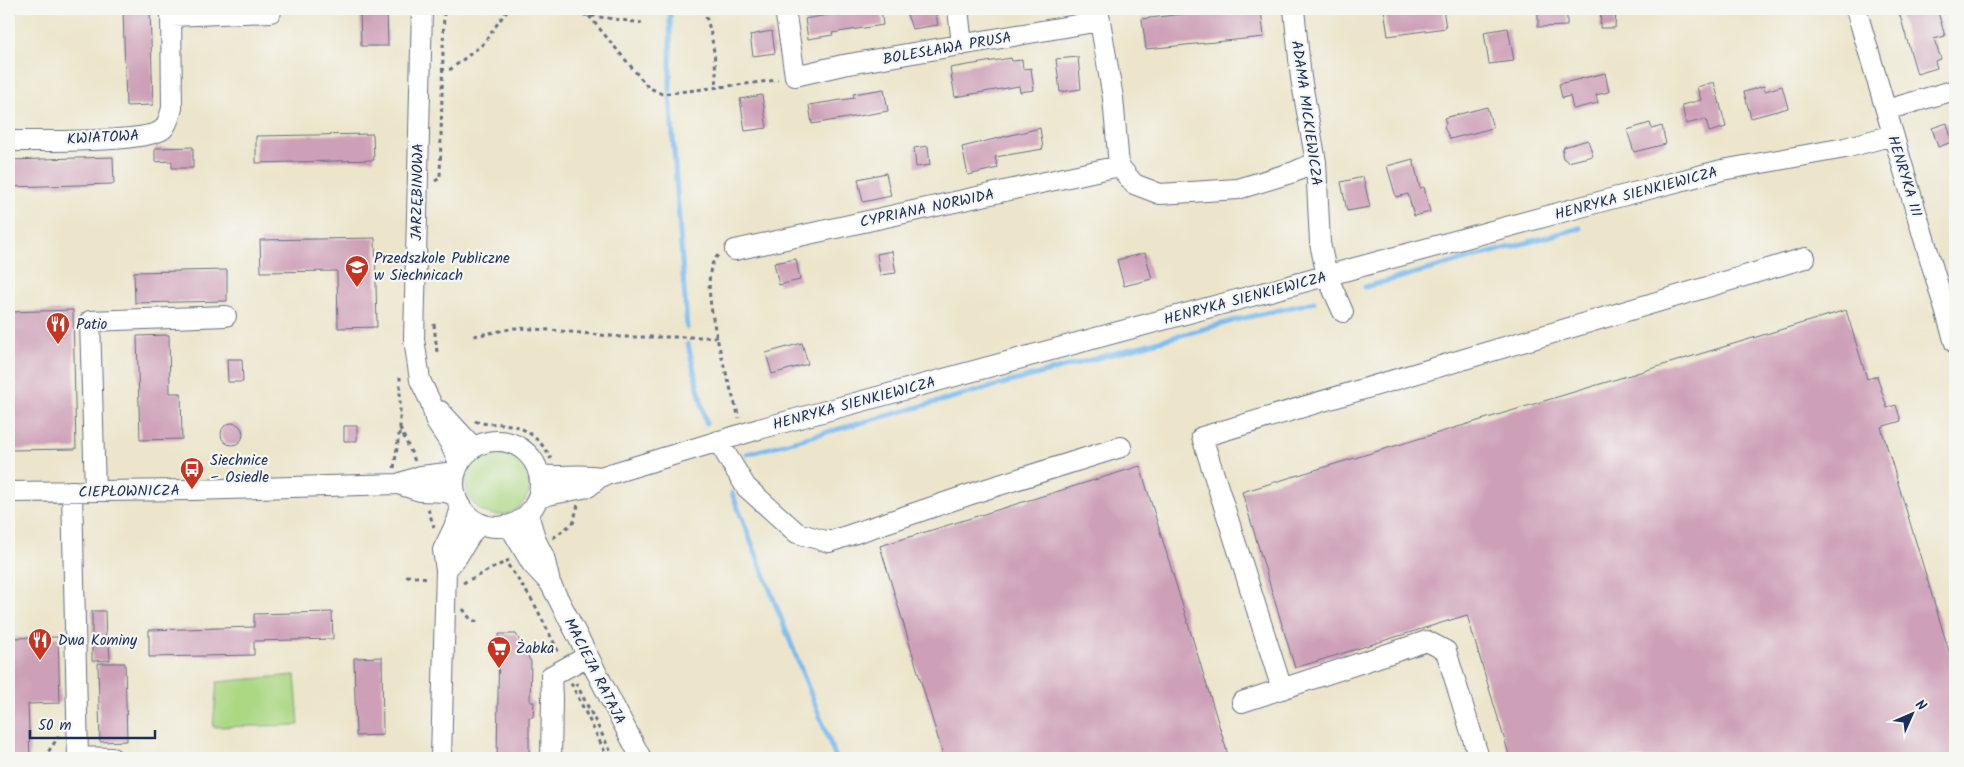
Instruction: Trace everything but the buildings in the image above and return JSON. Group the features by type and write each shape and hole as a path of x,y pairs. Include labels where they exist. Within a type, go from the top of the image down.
{"street":[{"path":"172,12 272,12 271,9"},
{"name":"JARZĘBINOWA","path":"422,9 419,68 414,340 420,380 431,403 436,422 450,443 458,467"},
{"path":"785,9 795,76"},
{"path":"958,9 962,46"},
{"name":"ADAMA MICKIEWICZA","path":"1294,9 1301,78 1316,162 1320,243 1326,276 1343,312"},
{"name":"HENRYKA III","path":"1856,9 1955,343"},
{"name":"KWIATOWA","path":"9,141 132,138 156,134 163,129 169,120 172,108 172,12"},
{"path":"1099,15 1113,98 1119,166 1134,184 1160,194 1238,189 1294,172 1316,162"},
{"name":"BOLESŁAWA PRUSA","path":"795,76 843,65 962,46 1099,15"},
{"path":"1886,110 1955,90"},
{"name":"HENRYKA SIENKIEWICZA","path":"532,507 548,495 588,487 600,477 743,434 1722,170 1845,148 1893,134"},
{"name":"CYPRIANA NORWIDA","path":"736,250 1119,166"},
{"path":"1282,689 1202,437 1805,258"},
{"path":"95,491 90,321 226,316"},
{"name":"JARZĘBINOWA","path":"431,403 445,415 474,448"},
{"path":"500,441 514,444 534,462 546,468 532,507 517,522 504,526 482,524 470,517 458,501 454,488 458,467 474,448 486,442 500,441"},
{"path":"718,442 746,487 797,532 829,542 980,490 1121,448"},
{"name":"CIEPŁOWNICZA","path":"9,492 398,484 458,467"},
{"name":"HENRYKA SIENKIEWICZA","path":"546,468 566,477 584,474 600,477"},
{"name":"CIEPŁOWNICZA","path":"398,484 420,491 446,492 458,501"},
{"path":"72,491 78,757 112,758"},
{"path":"441,758 442,550 457,521 458,501"},
{"name":"MACIEJA RATAJA","path":"532,507 536,541 544,557 550,583 641,758"},
{"path":"441,580 473,531 482,524"},
{"name":"MACIEJA RATAJA","path":"504,526 512,530 532,564 550,583"},
{"path":"1242,702 1427,641 1446,652 1479,758"},
{"path":"551,758 551,676 588,656"}],"path":[{"path":"419,68 451,69 483,44 508,9"},
{"path":"544,9 642,23"},
{"path":"703,9 710,25 715,50 717,88"},
{"path":"589,16 648,87 662,94 771,81 795,76"},
{"path":"736,250 718,254 712,265 710,277 717,337 743,434"},
{"path":"433,317 435,359"},
{"path":"474,336 515,328 621,337 717,337"},
{"path":"472,421 482,424 501,424 520,428 537,438 546,450 546,468"},
{"path":"400,428 419,468"},
{"path":"552,538 573,523 577,512 577,497"},
{"path":"406,576 441,580 511,559"},
{"path":"508,565 534,603 564,661"},
{"path":"462,607 471,620 479,622"},
{"path":"608,758 572,686 573,680 614,758"}],"green space":[{"path":"492,451 504,451 521,460 528,471 530,483 528,495 521,506 504,515 492,515 480,510 471,501 466,489 466,477 471,465 480,456"},
{"path":"295,675 299,725 213,727 217,682"}],"waterway":[{"path":"670,9 670,90"},
{"path":"670,96 687,328"},
{"path":"1365,287 1580,228"},
{"path":"747,454 1240,319 1314,302"},
{"path":"688,344 706,423"},
{"path":"732,493 836,758"}],"place":[{"name":"Przedszkole Publiczne w Siechnicach","path":"357,288"},
{"name":"Patio","path":"58,345"},
{"name":"Siechnice – Osiedle","path":"192,490"},
{"name":"Dwa Kominy","path":"40,661"},
{"name":"Żabka","path":"499,669"}]}
